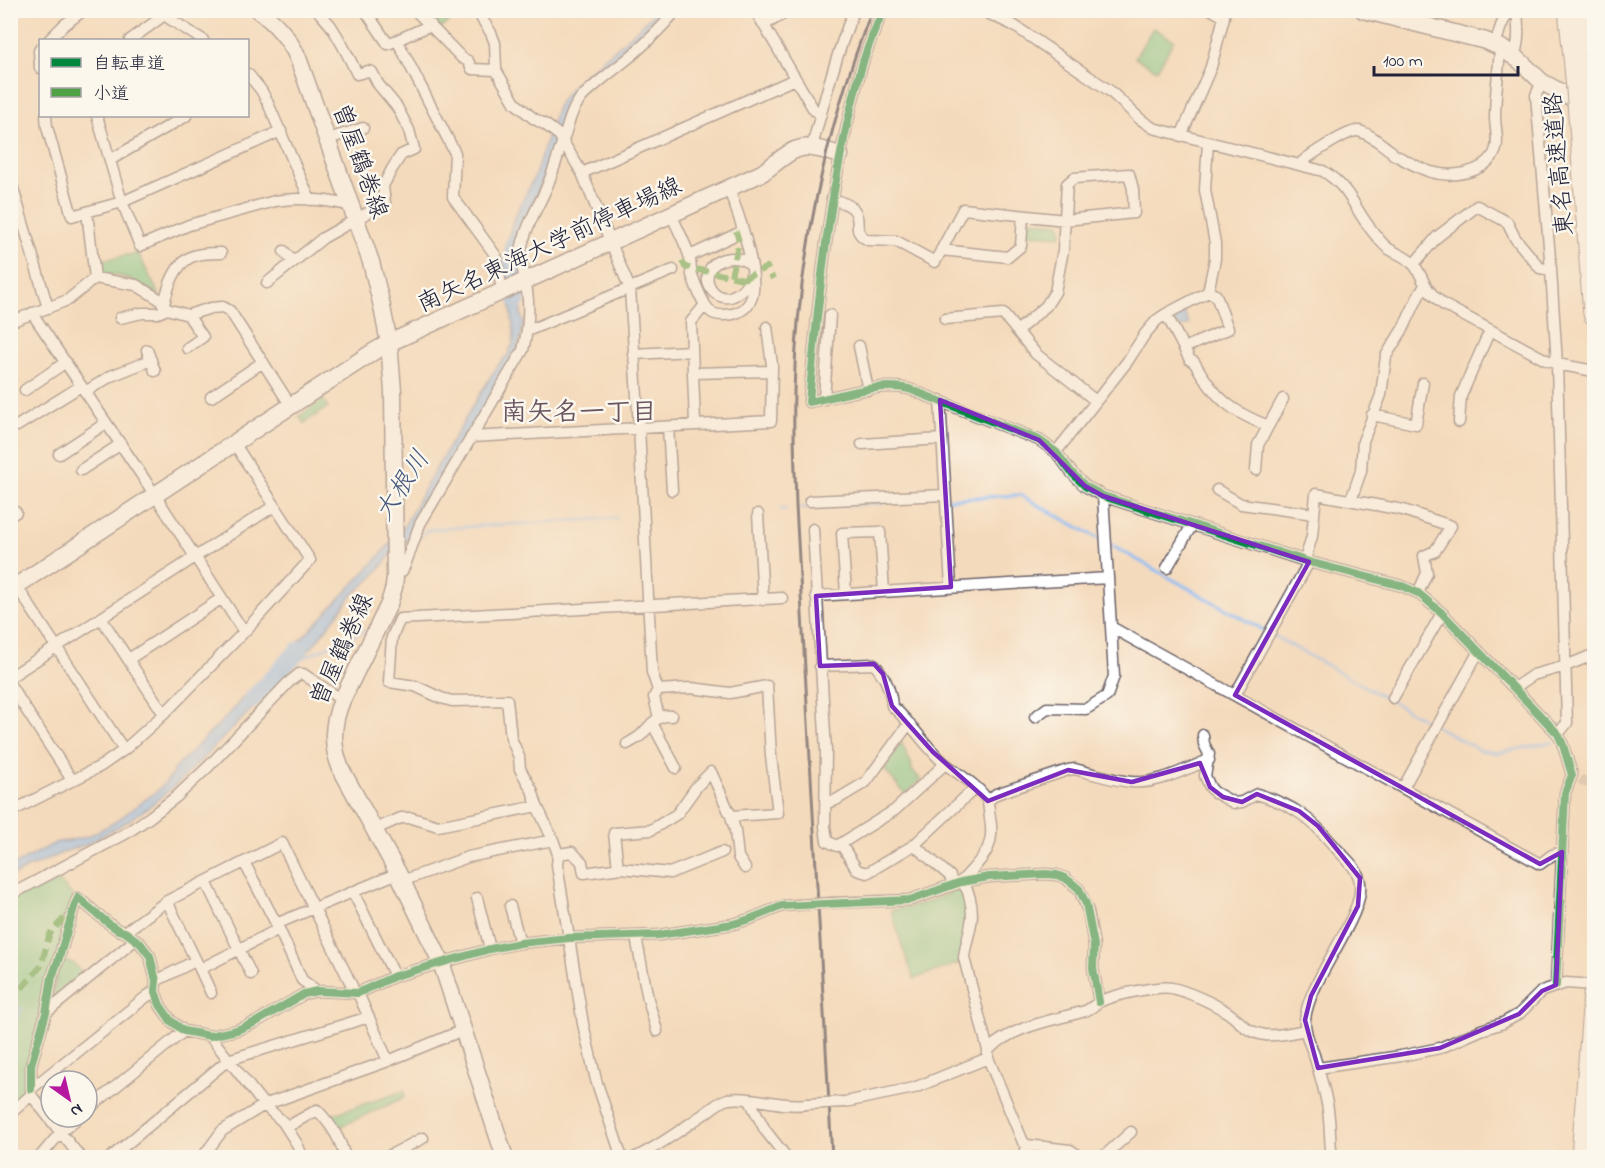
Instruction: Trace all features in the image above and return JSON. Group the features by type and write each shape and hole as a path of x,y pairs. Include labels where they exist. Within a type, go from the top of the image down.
{"highway":[{"name":"東名高速道路","path":"1569,10 1594,314"},
{"path":"1590,10 1594,50"},
{"path":"1582,1158 1594,994"}],"main road":[{"name":"曽屋鶴巻線","path":"258,10 279,28 294,49 354,213 373,272 389,343 393,391 394,587 389,604 336,715 335,752 341,769 400,877 441,962 505,1158"},
{"path":"1363,10 1390,14 1486,41 1503,50 1542,82 1594,110"},
{"path":"812,147 840,155"},
{"name":"南矢名東海大学前停車場線","path":"13,584 389,343 762,173 792,150 812,147"}],"street":[{"path":"62,36 64,25 84,10"},
{"path":"267,283 354,213 385,203 383,186 392,169 401,155 414,149 409,130 391,98 378,84 372,72 369,70 357,74 344,46 318,10"},
{"path":"365,10 388,44 431,25"},
{"path":"415,10 462,58 468,61 472,69 496,70"},
{"path":"479,10 495,43 496,70 515,104 561,138 582,173 630,289 652,672 658,690 654,697 656,721 676,768"},
{"path":"395,574 402,571 420,524 523,350 527,331 528,293 522,268 521,251 530,220 545,190 569,119 580,99 631,56 676,10"},
{"path":"755,10 814,110 821,114"},
{"path":"764,25 790,10"},
{"path":"812,147 840,49 854,10"},
{"path":"883,10 864,61 840,155 819,293 809,405 824,399 868,390 897,386 909,389 1038,440 1056,452 1085,486 1103,496 1307,561 1402,586 1418,593 1442,613 1558,734 1576,777 1564,793 1561,984"},
{"path":"981,10 1028,34 1110,91 1153,128 1323,171 1334,178 1349,195 1373,233 1388,248 1414,264 1425,286 1444,305 1557,364 1594,370"},
{"path":"1181,136 1211,67 1228,20 1212,10"},
{"path":"1300,164 1337,139 1358,131 1393,153 1430,171 1444,174 1476,169 1494,154 1496,148 1495,118 1503,50 1501,26 1509,10"},
{"path":"1503,50 1517,49 1517,10"},
{"path":"131,39 165,12 202,39"},
{"path":"397,40 455,153 453,197 496,256 504,291"},
{"path":"249,78 261,90 267,101 309,200"},
{"path":"582,173 795,79"},
{"path":"1542,82 1536,95 1557,364 1566,666 1567,723 1558,734"},
{"path":"46,117 72,216 122,202 280,131"},
{"path":"98,117 122,202 140,246 189,225 275,201 309,200 354,213"},
{"path":"110,160 184,117"},
{"path":"328,139 363,128"},
{"path":"1208,142 1205,190 1215,243 1215,259 1208,292"},
{"path":"832,199 854,210 857,214 857,228 864,238 900,242 935,262 963,209 1065,220 1134,213 1133,189 1129,174 1074,178 1067,184 1065,220 1063,250 1055,292 1046,306 1017,331"},
{"path":"10,178 48,308"},
{"path":"671,214 690,256 692,273 705,305 716,315 729,315 743,310 750,303 753,292 751,268 743,231 728,188"},
{"path":"1414,264 1437,237 1477,206 1507,222 1515,238 1540,268 1551,270"},
{"path":"87,212 95,278"},
{"path":"941,250 1008,257 1021,246 1023,216"},
{"path":"690,256 743,231"},
{"path":"284,251 294,262"},
{"path":"120,318 142,313 158,313 166,306 169,284 182,263 195,255 221,253"},
{"path":"527,331 673,270"},
{"path":"10,322 68,300 95,278 136,285 166,306 188,315 203,337 187,348"},
{"path":"1351,500 1361,471 1363,441 1381,395 1386,356 1425,286"},
{"path":"1056,452 1127,363 1145,334 1157,320 1208,292 1216,295 1228,329 1184,348"},
{"path":"695,424 691,322 705,305"},
{"path":"188,315 211,308 223,307 230,311 291,405"},
{"path":"32,313 244,632"},
{"path":"945,319 1003,314 1036,354 1096,401"},
{"path":"1166,314 1184,348 1211,389 1226,405 1268,426"},
{"path":"824,399 830,315"},
{"path":"471,437 771,421 772,365 767,327"},
{"path":"1459,422 1461,396 1490,330"},
{"path":"859,346 868,390"},
{"path":"633,354 692,351"},
{"path":"25,425 83,389 149,355 155,371"},
{"path":"25,390 66,362"},
{"path":"211,397 263,362"},
{"path":"694,373 772,370"},
{"path":"1372,416 1416,424 1423,383"},
{"path":"1256,470 1258,445 1283,399"},
{"path":"940,400 951,587"},
{"path":"66,453 106,423"},
{"path":"668,427 672,490"},
{"path":"862,444 942,440"},
{"path":"12,807 101,766 124,750 164,714 310,560 234,443"},
{"path":"81,470 121,444"},
{"path":"1224,491 1241,504 1273,512 1314,514"},
{"path":"1235,695 1307,561 1316,494 1402,510 1451,526 1435,551 1424,556 1427,573 1418,593"},
{"path":"1035,717 1047,708 1086,709 1107,696 1114,676 1103,496"},
{"path":"810,501 946,499"},
{"path":"10,677 274,506"},
{"path":"758,514 763,600"},
{"path":"1167,568 1192,525"},
{"path":"813,530 826,751 825,826 827,841 837,846 894,810 945,764"},
{"path":"846,594 842,533 880,532 884,592"},
{"path":"816,596 1108,578"},
{"path":"13,584 58,647 124,750"},
{"path":"129,659 222,598"},
{"path":"622,1158 596,1080 583,1024 557,865 558,854 532,790 522,774 519,758 511,738 507,700 452,701 415,686 389,682 392,637 400,620 782,598"},
{"path":"1393,698 1442,613"},
{"path":"101,618 164,714"},
{"path":"1111,627 1540,864 1552,855 1562,852"},
{"path":"1403,788 1479,651"},
{"path":"1514,687 1533,675 1566,666 1590,656"},
{"path":"820,666 874,664 883,674 891,695 892,706 945,764 988,801 992,826 990,846 986,854 957,883"},
{"path":"10,895 125,834 150,818 208,767 288,682 299,674 303,674 342,700"},
{"path":"658,690 691,688 729,693 767,680 771,756 779,818 730,816"},
{"path":"10,685 72,780"},
{"path":"627,744 642,735 656,721 669,715 672,716"},
{"path":"826,803 836,800 866,782 910,724"},
{"path":"1203,735 1209,754 1205,776 1214,792 1234,803 1242,802 1257,794 1286,804 1318,826 1360,878 1358,906 1311,996 1305,1020 1329,1114 1332,1158"},
{"path":"988,801 996,794 1068,770 1132,782 1149,781 1209,760"},
{"path":"601,833 651,830 677,814 697,786 711,772 735,830 738,857 745,868"},
{"path":"841,844 857,870 867,873 914,845 975,788"},
{"path":"375,829 401,818 412,818 438,826 537,806"},
{"path":"614,833 618,868"},
{"path":"10,1114 31,1092 146,997 155,986 198,965 239,949 314,908 353,892 468,857 553,840"},
{"path":"125,932 167,901 282,843 369,1017 388,1061"},
{"path":"914,845 957,883 966,887 973,910 964,958 988,1054 1023,1142 1027,1145 1070,1150 1083,1158"},
{"path":"558,854 572,852 582,862 584,873 618,868 670,873 722,852"},
{"path":"244,862 302,980 317,991"},
{"path":"81,1158 31,1092 31,1065 46,1013 52,977 78,898 108,923 140,943 150,956 160,1005 171,1021 184,1031 210,1036 256,1023 304,994 317,991 356,993 395,976 490,949 569,939 659,935 733,924 782,906 910,900 957,883 989,877 1046,874 1065,878 1079,889 1088,911 1094,945 1093,968 1099,1002"},
{"path":"207,882 251,974"},
{"path":"353,892 395,976"},
{"path":"477,898 490,949"},
{"path":"167,901 211,993"},
{"path":"510,906 520,944"},
{"path":"636,937 644,999 657,1030"},
{"path":"46,1013 135,940"},
{"path":"1318,1068 1440,1048 1503,1023 1519,1014 1542,991 1561,984 1594,985"},
{"path":"634,1158 646,1155 725,1100 748,1099 794,1106 845,1102 914,1088 988,1054 995,1043 1035,1024 1089,1010 1099,1002 1143,990 1170,987 1227,1012 1248,1030 1267,1036 1306,1030"},
{"path":"110,1158 228,1060 369,1017"},
{"path":"202,1158 222,1131 264,1105 388,1061 463,1030"},
{"path":"99,1100 184,1031"},
{"path":"210,1036 264,1105 287,1127 303,1158"},
{"path":"748,1099 765,1130 787,1158"},
{"path":"287,1127 317,1110 325,1118 343,1148 345,1158"},
{"path":"39,1158 65,1129"},
{"path":"1102,1158 1131,1132"},
{"path":"385,1158 418,1141 408,1133"},
{"path":"1024,1158 1027,1145"}],"highlighted area":[{"path":"940,400 1039,440 1085,486 1103,496 1309,562 1235,695 1540,864 1562,852 1556,985 1542,991 1519,1014 1440,1048 1318,1068 1305,1020 1311,996 1358,906 1360,878 1318,826 1299,811 1257,794 1242,802 1223,797 1210,787 1200,763 1132,782 1068,770 988,801 933,752 892,706 883,674 874,664 820,666 816,596 951,587"}],"green space":[{"path":"421,10 443,11 451,21 439,29"},
{"path":"1153,28 1174,40 1157,70 1135,58"},
{"path":"1030,220 1059,223 1062,227 1061,236 1025,234 1026,222"},
{"path":"138,253 160,297 131,280 98,273 97,261"},
{"path":"323,400 328,407 304,423 299,416"},
{"path":"901,742 912,765 911,769 921,780 905,794 884,769"},
{"path":"51,875 74,897 28,1087 11,1108 11,897"},
{"path":"963,888 968,915 962,962 914,979 891,910 915,906"},
{"path":"61,960 73,963 85,976 52,1003 57,976"},
{"path":"404,1091 405,1097 335,1129 328,1116"}],"water":[{"path":"656,11 668,11 636,44 594,78 573,99 566,110 536,197 522,227 516,264 512,270 524,322 517,352 404,544 393,552 372,578 354,593 312,647 292,667 282,668 257,697 257,704 180,781 149,807 123,824 87,844 27,868 11,877 11,867 57,842 89,836 115,822 157,791 172,775 174,769 273,669 377,559 403,528 474,404 498,365 508,355 513,343 514,333 505,265 506,247 513,220 535,175 557,107 573,85"},
{"path":"1183,310 1189,324 1179,328 1173,318 1175,314"}],"waterway":[{"name":"大根川","path":"514,244 512,265 517,300"},
{"path":"948,499 1020,495 1103,541"},
{"path":"800,508 884,503"},
{"path":"780,509 786,509"},
{"path":"420,537 431,529 616,518"},
{"path":"1109,544 1479,750 1498,753 1553,742"},
{"path":"300,659 364,631"},
{"name":"大根川","path":"252,700 299,650"},
{"path":"10,1030 22,1008"}],"tunnel":[{"path":"1580,779 1594,787"}],"railway":[{"path":"832,1158 796,505 794,392 801,294 816,198 840,102 872,10"}],"marked path":[{"path":"731,276 739,241 736,231"},
{"path":"682,261 685,267 748,280"},
{"path":"743,279 767,267 773,279"},
{"path":"10,1002 41,966 49,936 70,913"}],"cycle path":[{"path":"883,10 863,62 834,188 817,316 809,402 872,388 909,389 1039,440 1056,452 1085,486 1103,496 1309,562 1402,586 1418,593 1442,613 1558,734 1563,745 1572,775 1565,793 1556,985"},
{"path":"31,1089 31,1065 46,1013 52,977 78,898 108,923 140,943 150,956 156,981 155,991 160,1005 171,1021 184,1031 210,1036 237,1030 256,1022 304,994 317,991 358,993 395,976 490,949 520,943 569,938 659,935 733,924 782,906 910,900 961,882 989,877 1046,874 1057,875 1072,883 1079,889 1086,904 1094,945 1093,968 1099,1002"}],"district":[{"name":"南矢名一丁目","path":"579,411"}]}
